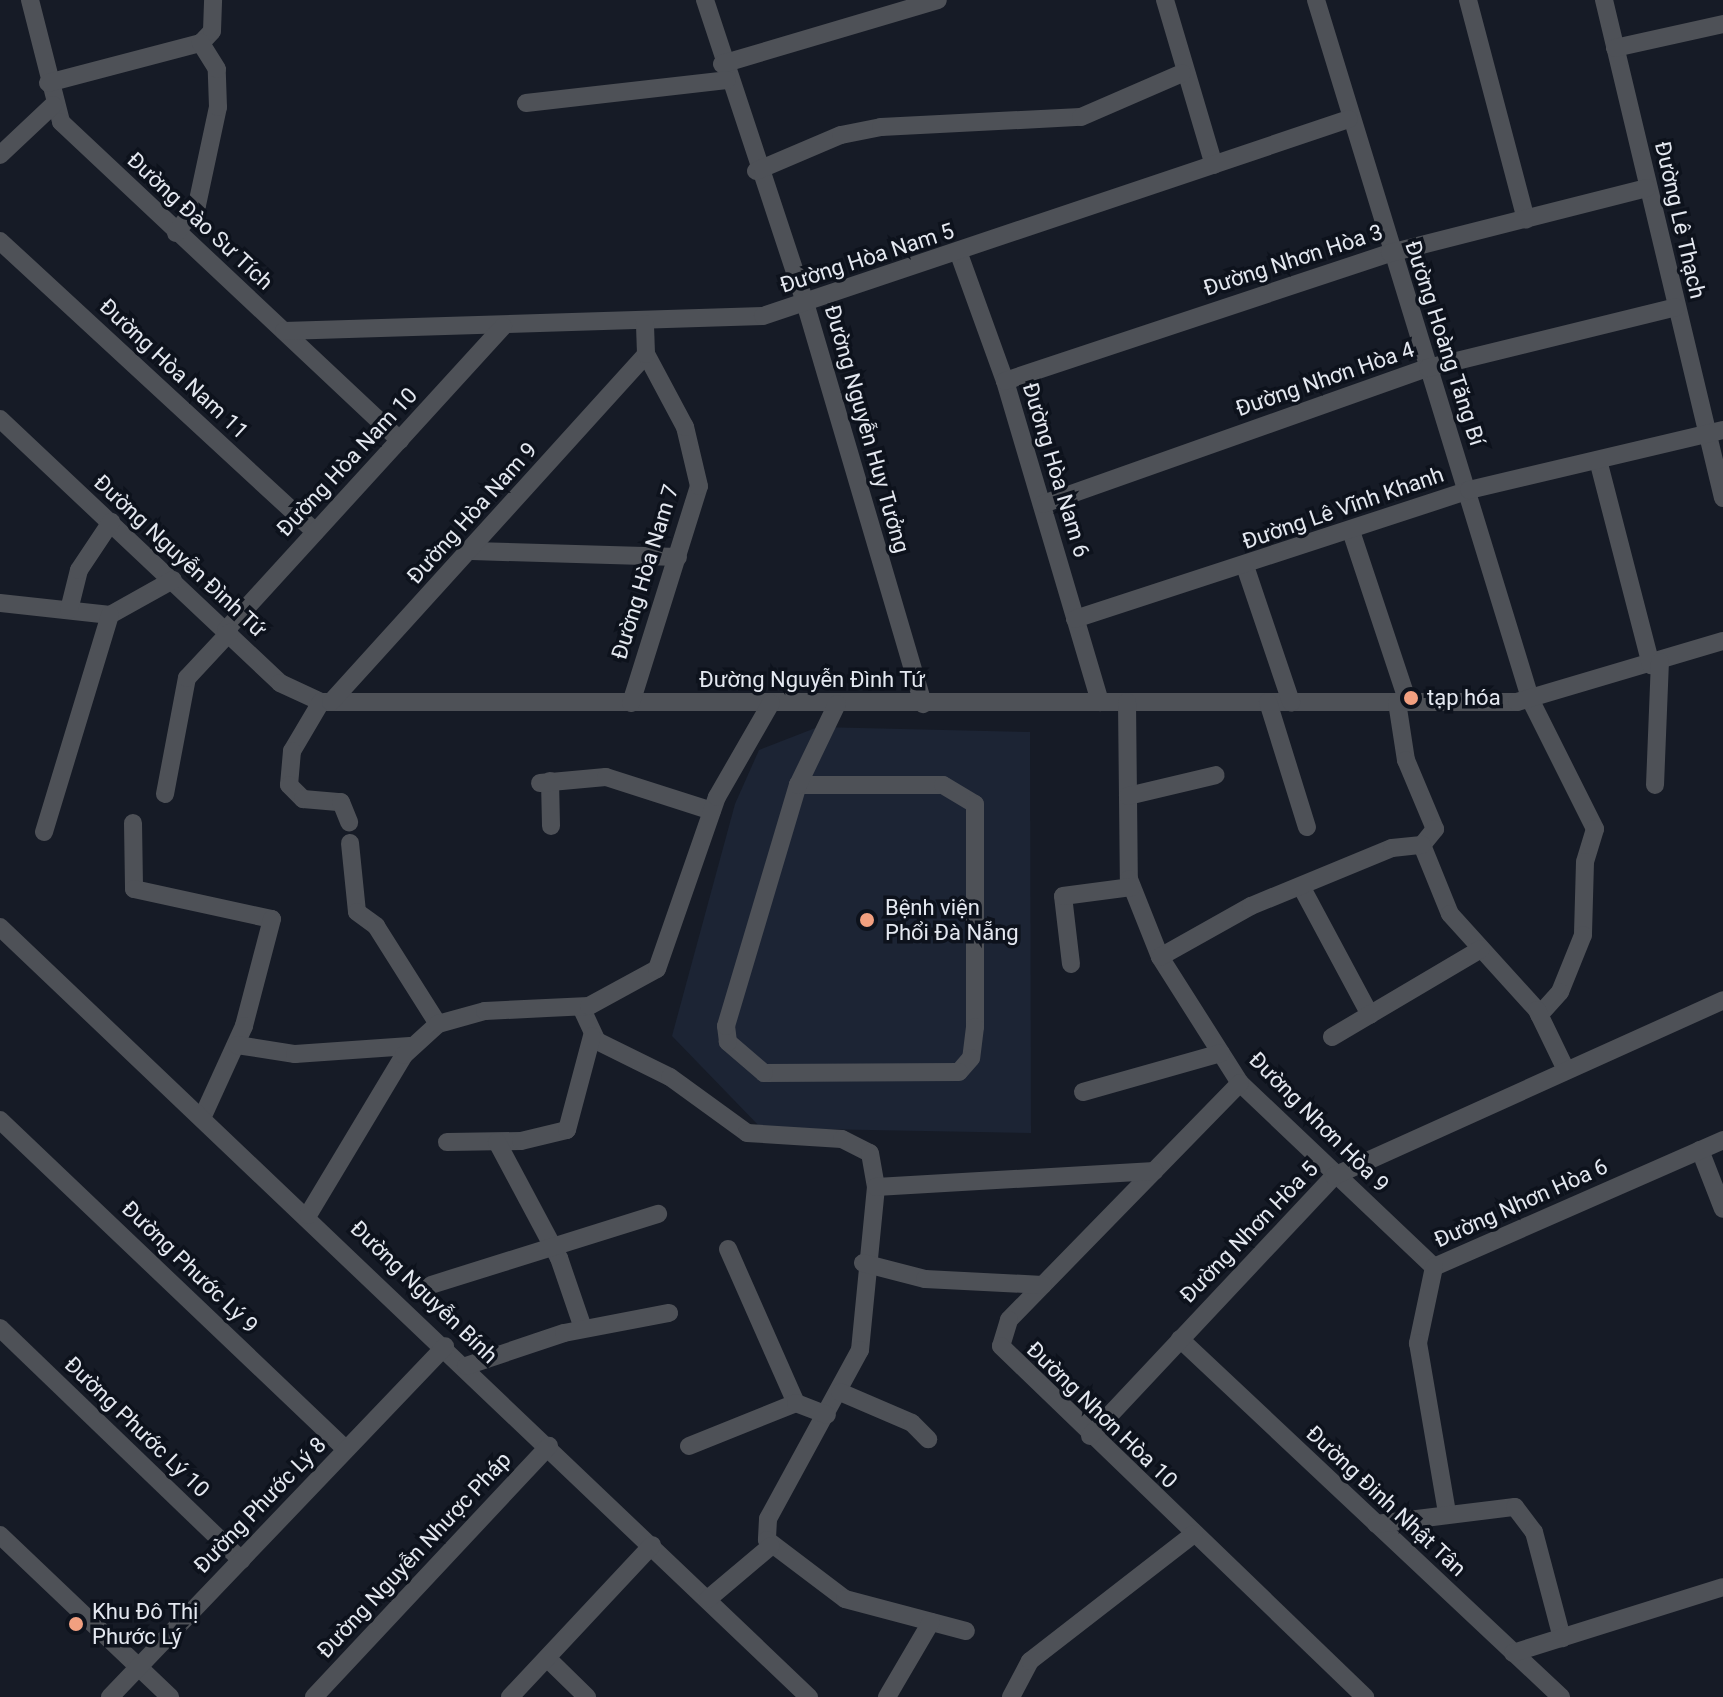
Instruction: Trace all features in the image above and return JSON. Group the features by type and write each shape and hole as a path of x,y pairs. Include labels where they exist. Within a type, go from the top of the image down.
{"street":[{"path":"0,155 53,105 30,0"},
{"path":"48,83 201,43 212,31 213,0"},
{"name":"Đường Nguyễn Huy Tưởng","path":"705,0 756,171 806,306 923,704"},
{"path":"526,103 724,72 879,8 938,0"},
{"path":"1165,0 1182,73 1214,165"},
{"name":"Đường Hoàng Tăng Bí","path":"1316,0 1390,253 1469,490 1531,701 1595,829 1585,862 1583,935 1560,992 1539,1015"},
{"path":"1468,0 1526,219"},
{"name":"Đường Lê Thạch","path":"1604,0 1676,307 1715,432 1723,498"},
{"path":"1615,48 1723,24"},
{"path":"176,233 197,205 218,107 217,69 201,43"},
{"path":"756,171 841,135 881,127 1081,117 1182,73"},
{"name":"Đường Đào Sư Tích","path":"53,105 176,233 400,440"},
{"name":"Đường Hòa Nam 5","path":"284,331 645,324 806,306 1349,119"},
{"name":"Đường Nhơn Hòa 3","path":"1005,381 1390,253 1647,188"},
{"name":"Đường Hòa Nam 11","path":"0,241 315,532"},
{"name":"Đường Hòa Nam 6","path":"959,254 1005,381 1100,702"},
{"name":"Đường Nhơn Hòa 4","path":"1043,504 1428,368 1676,307"},
{"path":"645,324 646,354"},
{"name":"Đường Hòa Nam 10","path":"165,794 187,678 315,532 503,327"},
{"name":"Đường Hòa Nam 9","path":"349,822 341,802 303,799 289,785 292,751 326,702 472,551 646,354"},
{"name":"Đường Hòa Nam 7","path":"631,703 694,511 697,462 667,382 646,354"},
{"name":"Đường Nguyễn Đình Tứ","path":"0,419 280,683 326,702 923,704 1531,701 1723,641"},
{"name":"Đường Lê Vĩnh Khanh","path":"1075,619 1245,566 1469,490 1715,432"},
{"path":"1598,460 1655,663 1655,785"},
{"path":"69,610 79,570 111,522"},
{"path":"1160,957 1251,906 1302,888 1392,848 1422,845 1435,829 1410,774 1402,702 1351,531"},
{"path":"472,551 678,557"},
{"path":"1245,566 1291,702"},
{"path":"0,603 110,615 173,580"},
{"path":"44,832 110,615"},
{"name":"Đường Nhơn Hòa 9","path":"1127,702 1131,887 1160,957 1240,1083 1334,1176 1434,1267"},
{"path":"1268,702 1307,827"},
{"path":"308,1215 410,1046 438,1024 485,1011 581,1007 648,977 667,955 712,811 771,703"},
{"path":"798,785 943,785 975,804 975,1027 971,1058 959,1072 764,1073 728,1042 726,1026 798,785 837,704"},
{"path":"1128,796 1216,775"},
{"path":"551,826 545,782 606,777 712,811"},
{"path":"133,823 134,889 272,919 237,1045 226,1054 203,1116"},
{"path":"350,843 357,912 376,926 438,1024"},
{"path":"1422,845 1450,914 1539,1015 1565,1068"},
{"path":"1071,964 1063,896 1131,887"},
{"path":"1302,888 1370,1015"},
{"name":"Đường Nguyễn Bính","path":"0,927 308,1215 809,1697"},
{"path":"1332,1037 1481,949"},
{"name":"Đường Nhơn Hòa 5","path":"1090,1436 1334,1176 1565,1068 1723,1000"},
{"path":"447,1142 497,1142 567,1130 592,1036 581,1007"},
{"path":"592,1036 670,1077 747,1133 861,1146 874,1162 876,1187 863,1263 862,1341 840,1392 768,1519 771,1546 845,1599 966,1631"},
{"path":"237,1045 295,1054 410,1046"},
{"path":"1083,1092 1221,1053"},
{"name":"Đường Nhơn Hòa 10","path":"1240,1083 1003,1327 1001,1346 1090,1436 1365,1697"},
{"name":"Đường Phước Lý 9","path":"0,1120 346,1449"},
{"name":"Đường Nhơn Hòa 6","path":"1447,1512 1418,1343 1434,1267 1723,1140"},
{"path":"497,1142 553,1247 583,1328"},
{"path":"1700,1150 1723,1209"},
{"path":"876,1187 1155,1171"},
{"path":"431,1285 658,1214"},
{"path":"728,1249 796,1403"},
{"path":"863,1263 925,1279 1043,1285"},
{"path":"466,1366 583,1328 669,1313"},
{"name":"Đường Phước Lý 10","path":"0,1328 241,1560"},
{"name":"Đường Đinh Nhật Tân","path":"1180,1339 1561,1697"},
{"name":"Đường Phước Lý 8","path":"110,1697 445,1346"},
{"path":"840,1392 912,1423 928,1439"},
{"path":"689,1446 796,1403 827,1415"},
{"name":"Đường Nguyễn Nhược Pháp","path":"314,1697 549,1446"},
{"path":"1376,1524 1501,1506 1522,1514 1534,1532 1562,1638"},
{"path":"1011,1697 1030,1661 1194,1534"},
{"path":"0,1535 170,1697"},
{"path":"510,1697 652,1545"},
{"path":"708,1599 771,1546"},
{"path":"1513,1653 1723,1587"},
{"path":"887,1697 931,1622"},
{"path":"547,1658 587,1697"}],"shaded area":[{"name":"Bệnh viện Phổi Đà Nẵng","path":"818,727 1030,732 1031,1133 761,1128 672,1036 735,804 759,750"}],"place":[{"name":"tạp hóa","path":"1411,698"},
{"name":"Bệnh viện Phổi Đà Nẵng","path":"867,920"},
{"name":"Khu Đô Thị Phước Lý","path":"76,1624"}]}
